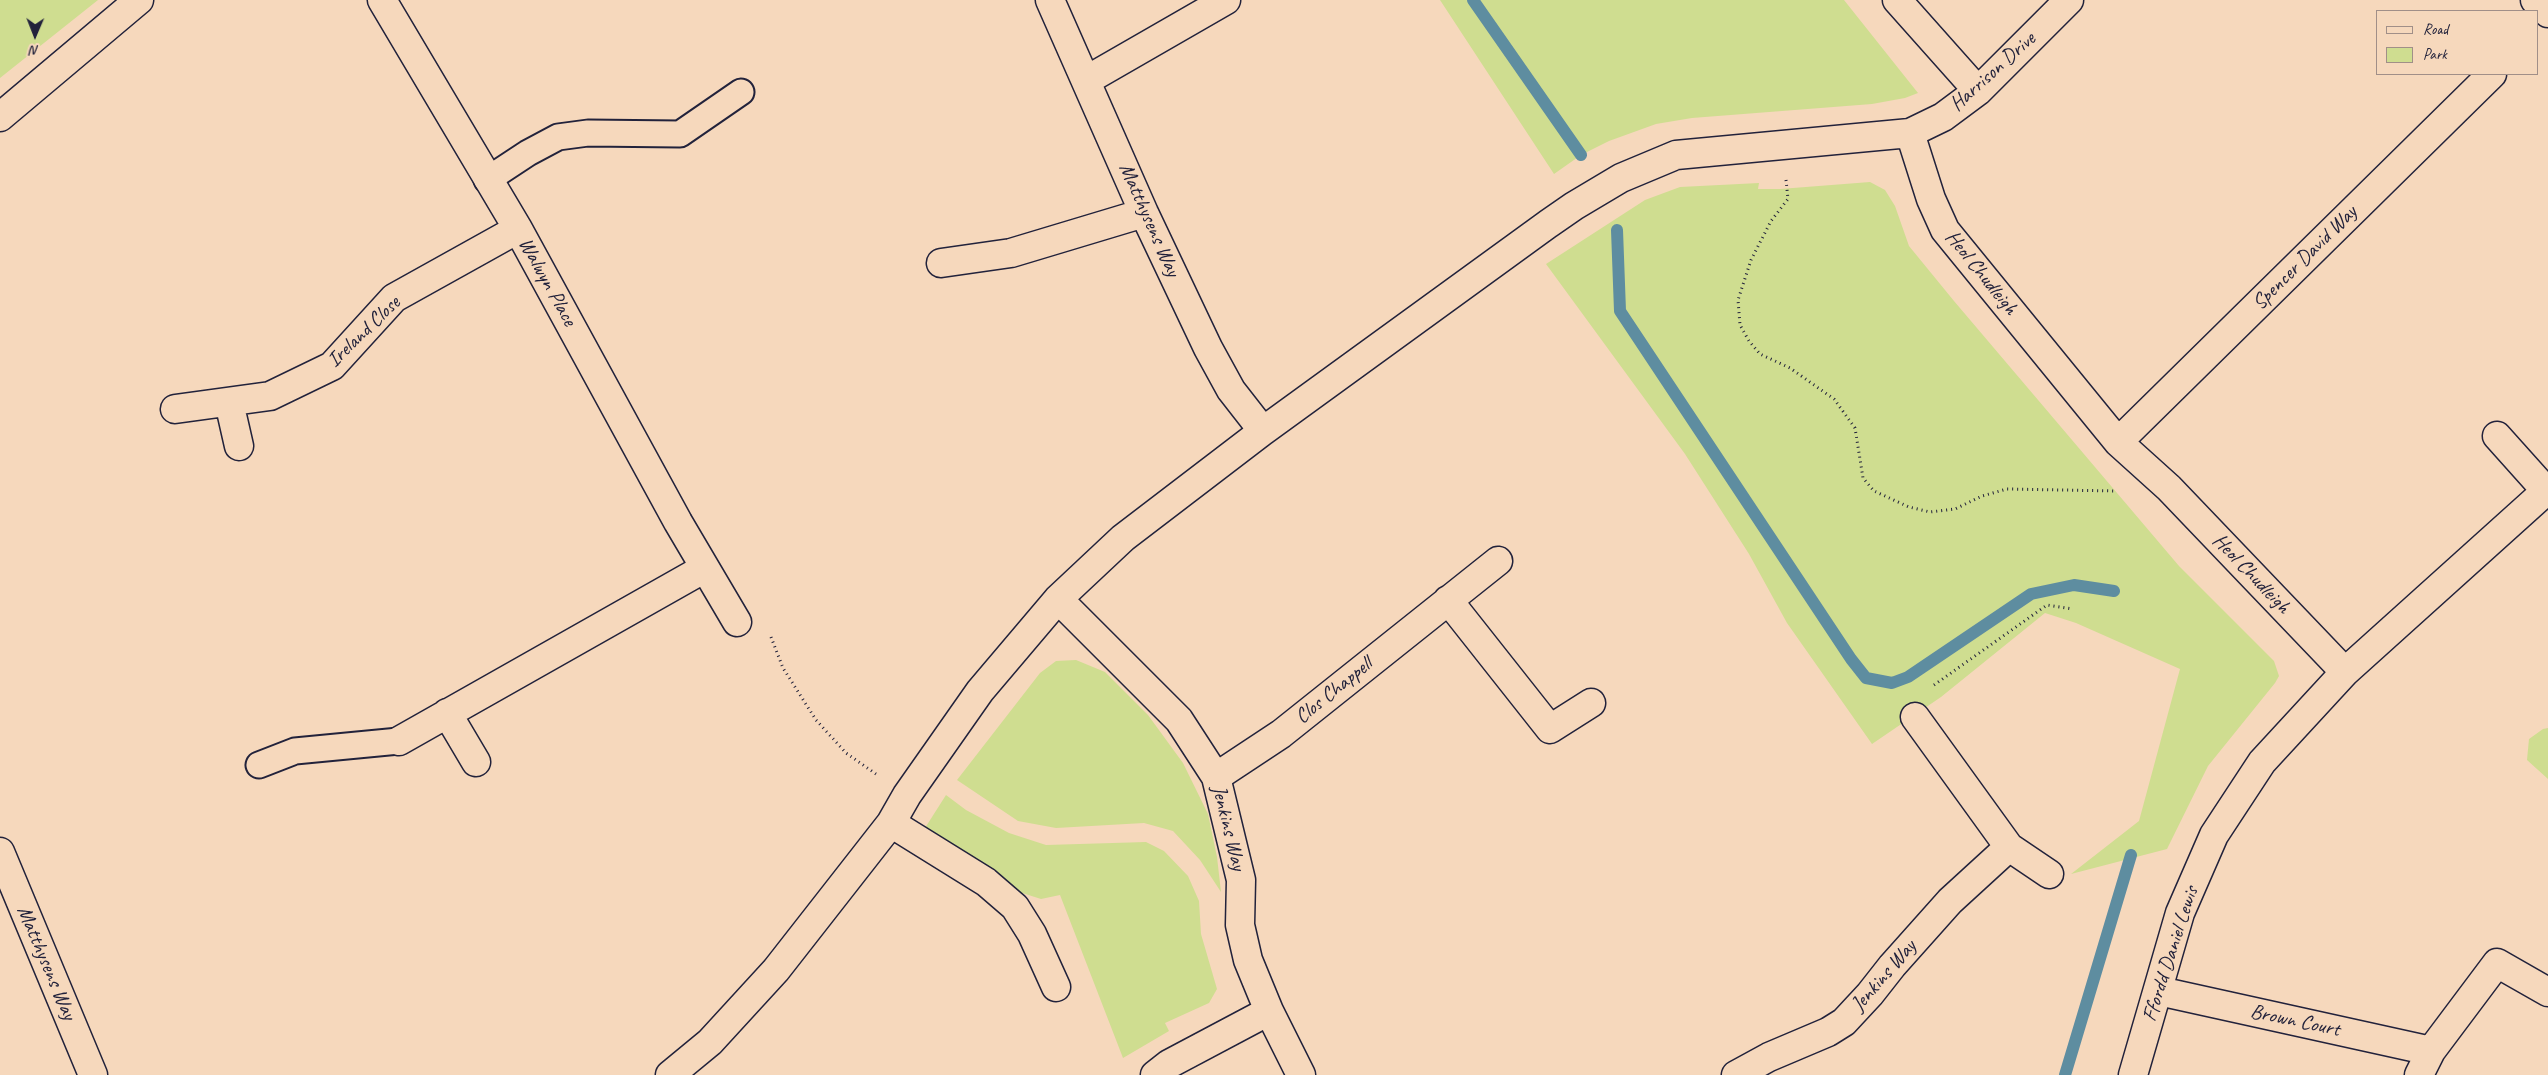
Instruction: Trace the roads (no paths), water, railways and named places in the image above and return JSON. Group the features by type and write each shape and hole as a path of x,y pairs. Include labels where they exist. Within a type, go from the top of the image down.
{"street":[{"path":"0,117 139,0"},
{"name":"Walwyn Place","path":"382,0 518,229 705,568 737,622"},
{"name":"Matthysens Way","path":"1050,0 1087,80 1144,213 1208,348 1231,390 1263,431"},
{"path":"1087,80 1226,0"},
{"path":"1897,0 1978,91"},
{"name":"Harrison Drive","path":"1910,133 1943,117 1978,91 2070,0"},
{"path":"2535,0 2548,13"},
{"path":"2538,28 2548,18"},
{"name":"Spencer David Way","path":"2118,442 2491,75"},
{"path":"670,1075 710,1042 776,970 891,823 907,795 980,691 1058,599 1123,538 1263,431 1548,224 1621,178 1676,155 1910,133"},
{"name":"Heol Chudleigh","path":"1910,133 1931,199 1945,230 2118,442 2169,488 2344,672"},
{"path":"941,263 1011,253 1144,213"},
{"name":"Ireland Close","path":"175,409 270,396 332,366 394,298 518,229"},
{"path":"228,402 239,446"},
{"path":"2344,672 2547,492 2497,436"},
{"name":"Clos Chappell","path":"1216,777 1281,734 1498,561"},
{"path":"399,742 705,568"},
{"name":"Jenkins Way","path":"1058,599 1179,720 1216,777 1241,880 1240,925 1248,960 1270,1011 1302,1075"},
{"path":"1448,600 1550,729 1591,704"},
{"name":"Ffordd Daniel Lewis","path":"2133,1075 2159,992 2180,913 2214,835 2262,762 2344,672"},
{"path":"447,713 476,762"},
{"path":"1915,717 2009,846 2049,874"},
{"path":"891,823 986,882 1015,907 1032,934 1056,988"},
{"name":"Jenkins Way","path":"1736,1075 1769,1057 1828,1032 1844,1022 1950,901 2009,846"},
{"name":"Matthysens Way","path":"0,852 93,1075"},
{"name":"Brown Court","path":"2159,992 2425,1063 2497,963 2548,992"},
{"path":"1155,1075 1169,1064 1270,1011"}],"lane":[{"path":"488,180 528,153 558,137 588,133 680,134 741,92"},
{"path":"259,765 295,751 399,742"}],"waterway":[{"path":"1473,0 1581,155"},
{"path":"1617,230 1620,311 1851,659 1866,678 1892,683 1908,677 2031,594 2074,585 2114,591"},
{"path":"2065,1075 2131,855"}]}
